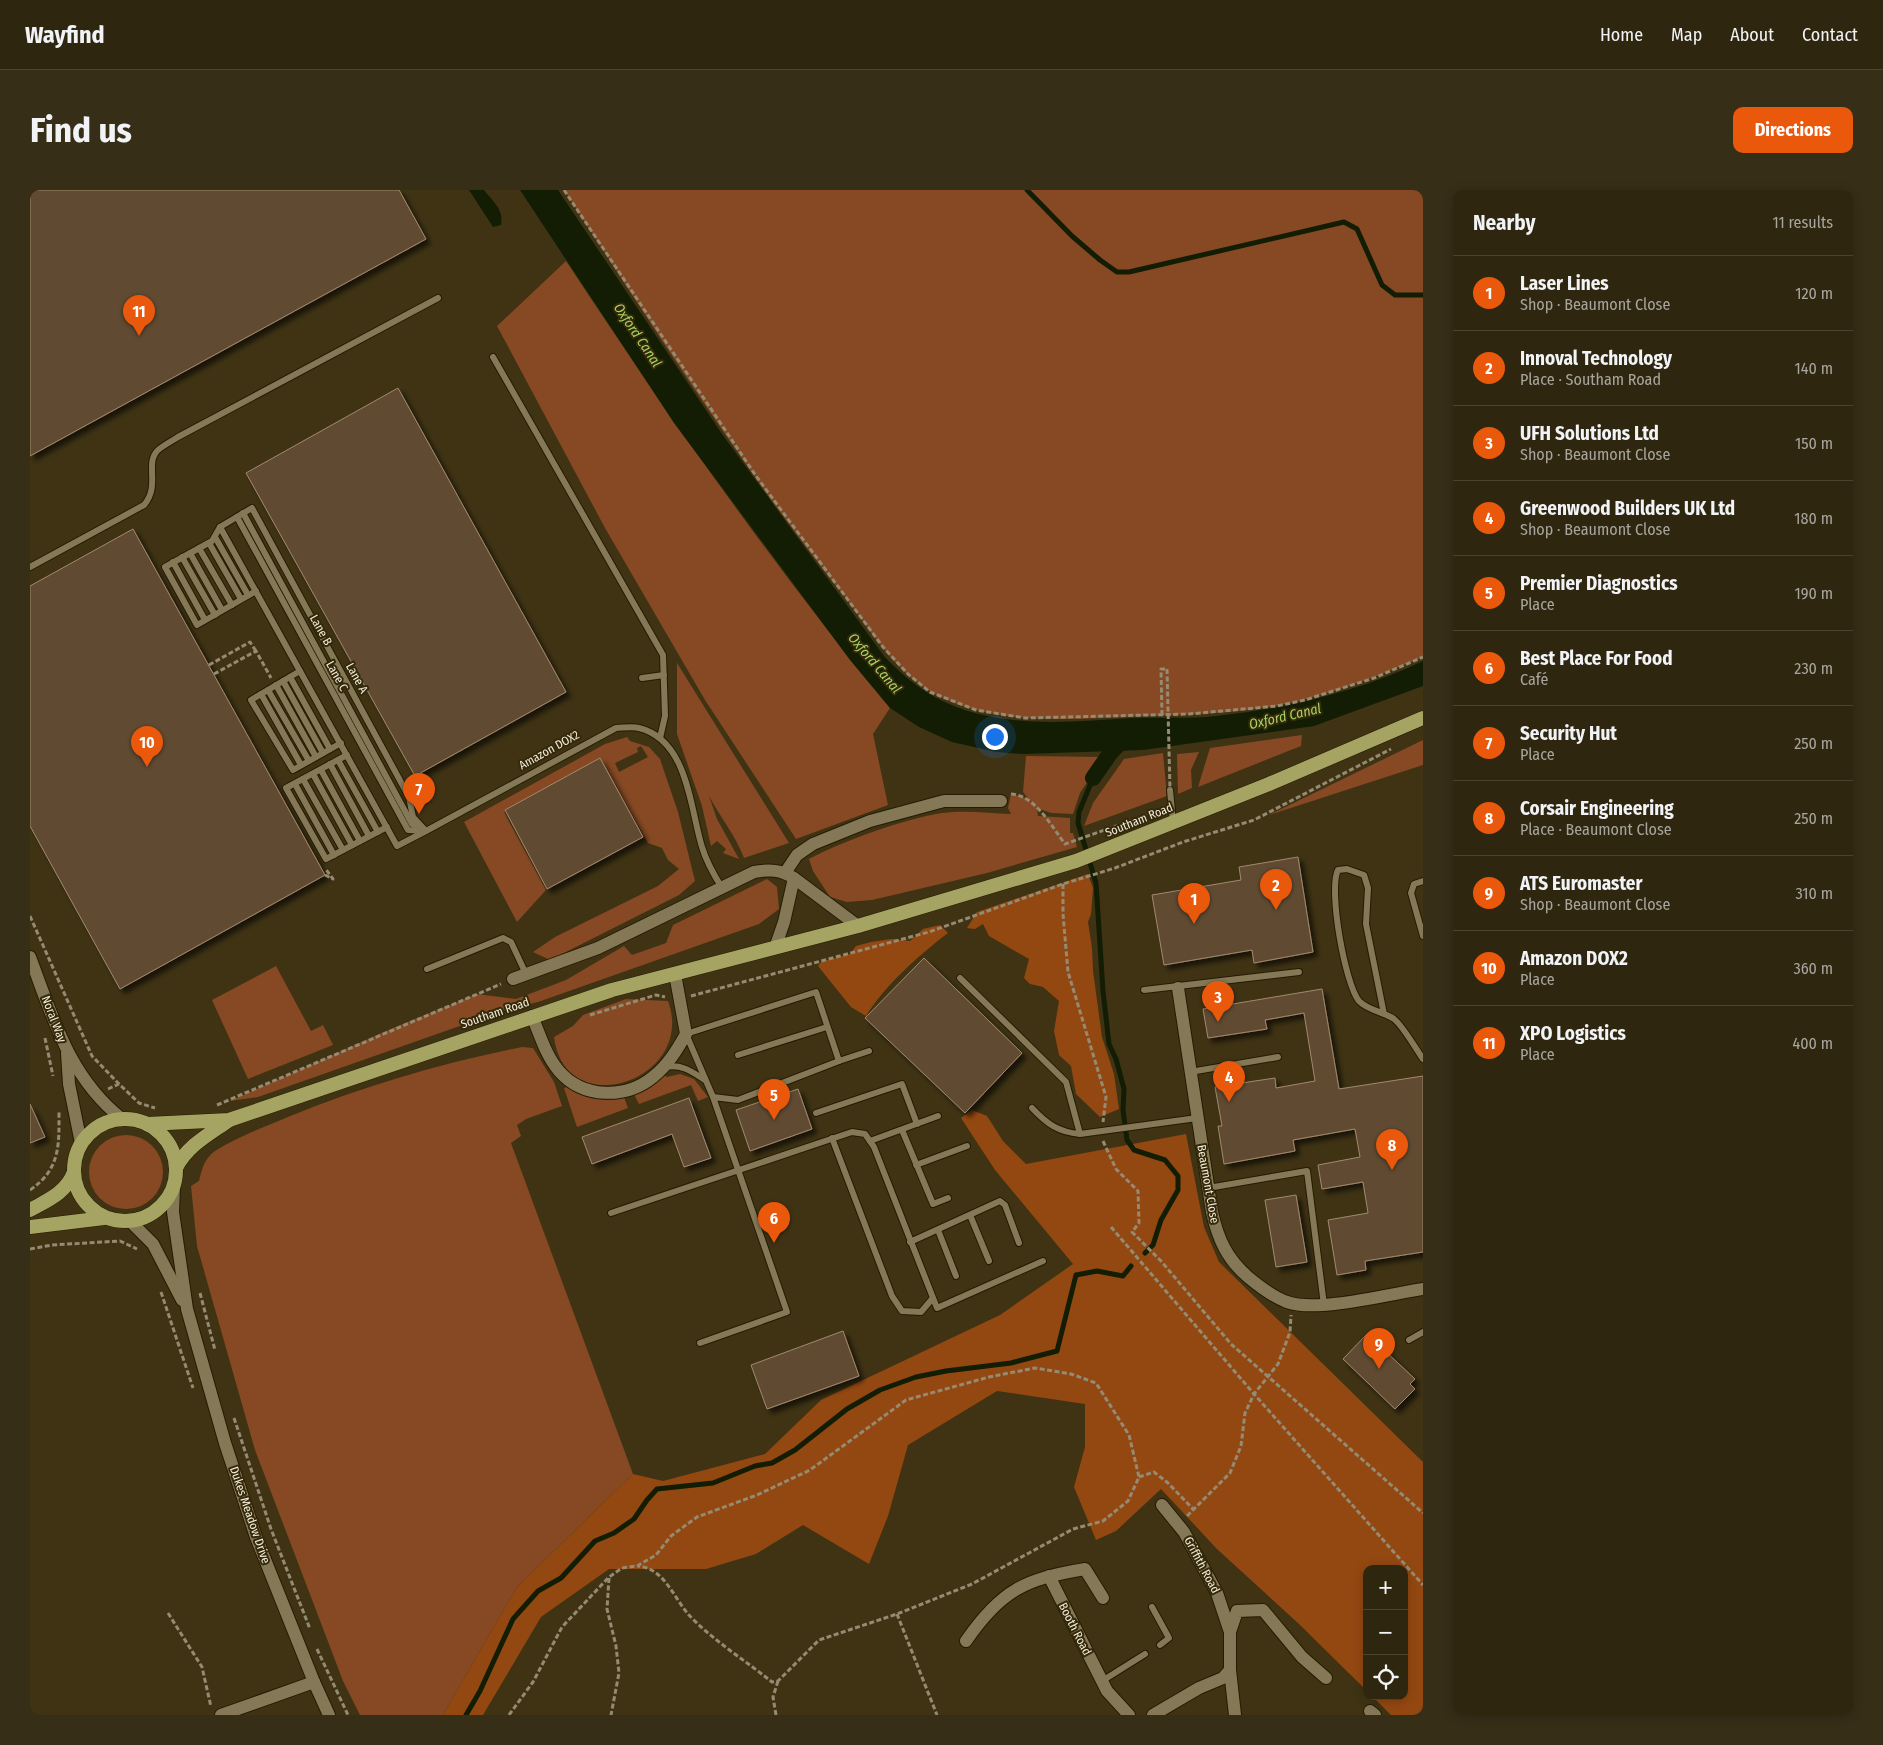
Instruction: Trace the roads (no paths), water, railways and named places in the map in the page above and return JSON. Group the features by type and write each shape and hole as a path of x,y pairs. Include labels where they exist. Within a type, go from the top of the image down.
{"highway":[{"name":"Southam Road","path":"147,1124 229,1120 612,990 858,926 1076,861 1173,823 1423,718"},
{"path":"30,1227 104,1218 131,1222 145,1218 157,1211 167,1200 174,1187 176,1168 168,1142 159,1132 147,1124 122,1119 106,1122 92,1131 81,1143 75,1157 74,1172 76,1186 92,1210 104,1218"},
{"name":"Southam Road","path":"176,1168 183,1155 190,1148 229,1120"},
{"path":"30,1210 57,1195 71,1180 74,1172"}],"street":[{"path":"775,948 784,922 789,875 797,855 813,844 870,821 944,801 1001,801"},
{"path":"513,979 598,948 754,872 774,870 789,875 858,926"},
{"name":"Noral Way","path":"30,957 67,1053 95,1095 122,1119"},
{"path":"532,1016 550,1059 560,1073 575,1084 601,1094 628,1090 652,1078 672,1058 686,1034 676,974"},
{"name":"Beaumont Close","path":"1178,988 1208,1188 1217,1233 1224,1250 1236,1266 1254,1282 1288,1303 1308,1306 1423,1289"},
{"name":"Noral Way","path":"67,1053 73,1105 81,1143"},
{"name":"Dukes Meadow Drive","path":"174,1187 173,1212 187,1309 244,1504 314,1682 330,1715"},
{"name":"Dukes Meadow Drive","path":"131,1222 153,1244 187,1309"},
{"name":"Griffith Road","path":"1162,1505 1178,1523 1217,1593 1230,1632 1230,1670 1235,1715"},
{"path":"966,1641 980,1621 1019,1586 1049,1576 1085,1569 1103,1598"},
{"name":"Booth Road","path":"1049,1576 1107,1691 1129,1715"},
{"name":"Griffith Road","path":"1230,1632 1237,1612 1262,1610 1302,1657 1326,1678"},
{"path":"1154,1715 1199,1688 1223,1678 1230,1670"},
{"path":"221,1715 314,1682"}],"lane":[{"path":"30,567 144,505 153,491 152,462 158,451 178,437 438,298"},
{"path":"493,357 663,655 666,716 660,738 675,755 685,784 702,848 722,888"},
{"name":"Lane A","path":"243,513 252,508 409,797 413,817 426,831"},
{"path":"243,513 220,527 215,537 209,543 165,567 197,625 256,591"},
{"name":"Lane B","path":"243,513 412,824 426,831"},
{"name":"Lane C","path":"237,517 408,830 426,831"},
{"path":"220,527 341,743 387,827 326,859 286,788 347,755"},
{"path":"215,537 248,595"},
{"path":"209,543 241,599"},
{"path":"199,548 232,604"},
{"path":"190,553 222,610"},
{"path":"182,557 214,615"},
{"path":"300,671 251,700 293,770 341,743"},
{"path":"642,678 664,675"},
{"path":"290,677 330,749"},
{"path":"283,681 323,753"},
{"path":"276,685 316,757"},
{"path":"268,690 309,761"},
{"path":"260,694 302,765"},
{"name":"Amazon DOX2","path":"387,827 397,846 616,728 639,728 660,738"},
{"path":"338,760 378,832"},
{"path":"330,764 369,836"},
{"path":"321,770 360,841"},
{"path":"313,774 352,845"},
{"path":"303,779 343,850"},
{"path":"295,784 334,855"},
{"path":"1170,790 1173,823"},
{"path":"1384,1014 1366,924 1368,888 1366,881 1364,875 1354,870 1338,870 1335,876 1335,895 1349,980 1360,1002 1395,1020 1423,1059"},
{"path":"1423,881 1414,884 1411,893 1423,936"},
{"path":"427,969 503,938 511,942 526,974"},
{"path":"1144,990 1178,988 1298,972"},
{"path":"960,978 1066,1082 1080,1134"},
{"path":"700,1343 787,1312 713,1097 686,1034 816,992 839,1061"},
{"path":"738,1054 828,1027"},
{"path":"713,1097 738,1100 868,1051"},
{"path":"1190,1072 1278,1058"},
{"path":"663,1067 676,1065 688,1068 706,1081"},
{"path":"816,1113 902,1084 918,1124"},
{"path":"1032,1108 1048,1125 1064,1132 1080,1134 1197,1118"},
{"path":"870,1141 938,1116"},
{"path":"902,1130 933,1204 948,1198"},
{"path":"611,1213 852,1132 865,1134 870,1141 937,1308 1043,1261"},
{"path":"832,1138 892,1296 902,1311 921,1312 932,1299"},
{"path":"916,1165 967,1146"},
{"path":"1208,1188 1306,1171 1324,1305"},
{"path":"910,1242 1000,1201 1005,1205 1019,1243"},
{"path":"970,1215 988,1261"},
{"path":"938,1230 956,1276"},
{"path":"1408,1340 1423,1332"},
{"path":"1152,1607 1169,1638 1160,1645"},
{"path":"1102,1681 1146,1654"}],"water":[{"path":"469,190 484,190 501,214 501,225 493,227"},
{"name":"Oxford Canal","path":"520,190 558,190 722,434 884,656 914,684 937,698 962,709 994,717 1034,722 1054,722 1206,717 1243,713 1296,703 1348,690 1373,682 1423,661 1423,686 1314,726 1143,750 1023,754 996,752 952,742 919,727 890,708 850,660 674,423"}],"waterway":[{"path":"1027,190 1072,236 1117,272 1129,272 1344,222 1357,229 1382,285 1395,295 1423,295"},
{"path":"1093,778 1111,752 1126,737"},
{"path":"1093,778 1079,812 1078,823 1096,883 1103,991 1109,1044 1116,1059 1124,1089 1123,1110 1127,1140 1134,1150 1165,1160 1178,1176 1178,1190 1161,1220 1153,1245 1145,1253"},
{"path":"466,1715 480,1691 513,1619 538,1591 561,1578 595,1541 614,1533 634,1519 657,1489 713,1483 755,1466 772,1463 795,1450 847,1409 880,1390 916,1377 946,1371 1011,1363 1057,1351 1076,1275 1097,1271 1123,1276 1131,1266"}],"place":[{"name":"XPO Logistics","path":"139,336"},
{"name":"Amazon DOX2","path":"147,767"},
{"name":"Security Hut","path":"419,814"},
{"name":"Innoval Technology","path":"1276,910"},
{"name":"Laser Lines","path":"1194,924"},
{"name":"UFH Solutions Ltd","path":"1218,1022"},
{"name":"Greenwood Builders UK Ltd","path":"1229,1102"},
{"name":"Premier Diagnostics","path":"774,1120"},
{"name":"Corsair Engineering","path":"1392,1170"},
{"name":"Best Place For Food","path":"774,1243"},
{"name":"ATS Euromaster","path":"1379,1369"}]}
